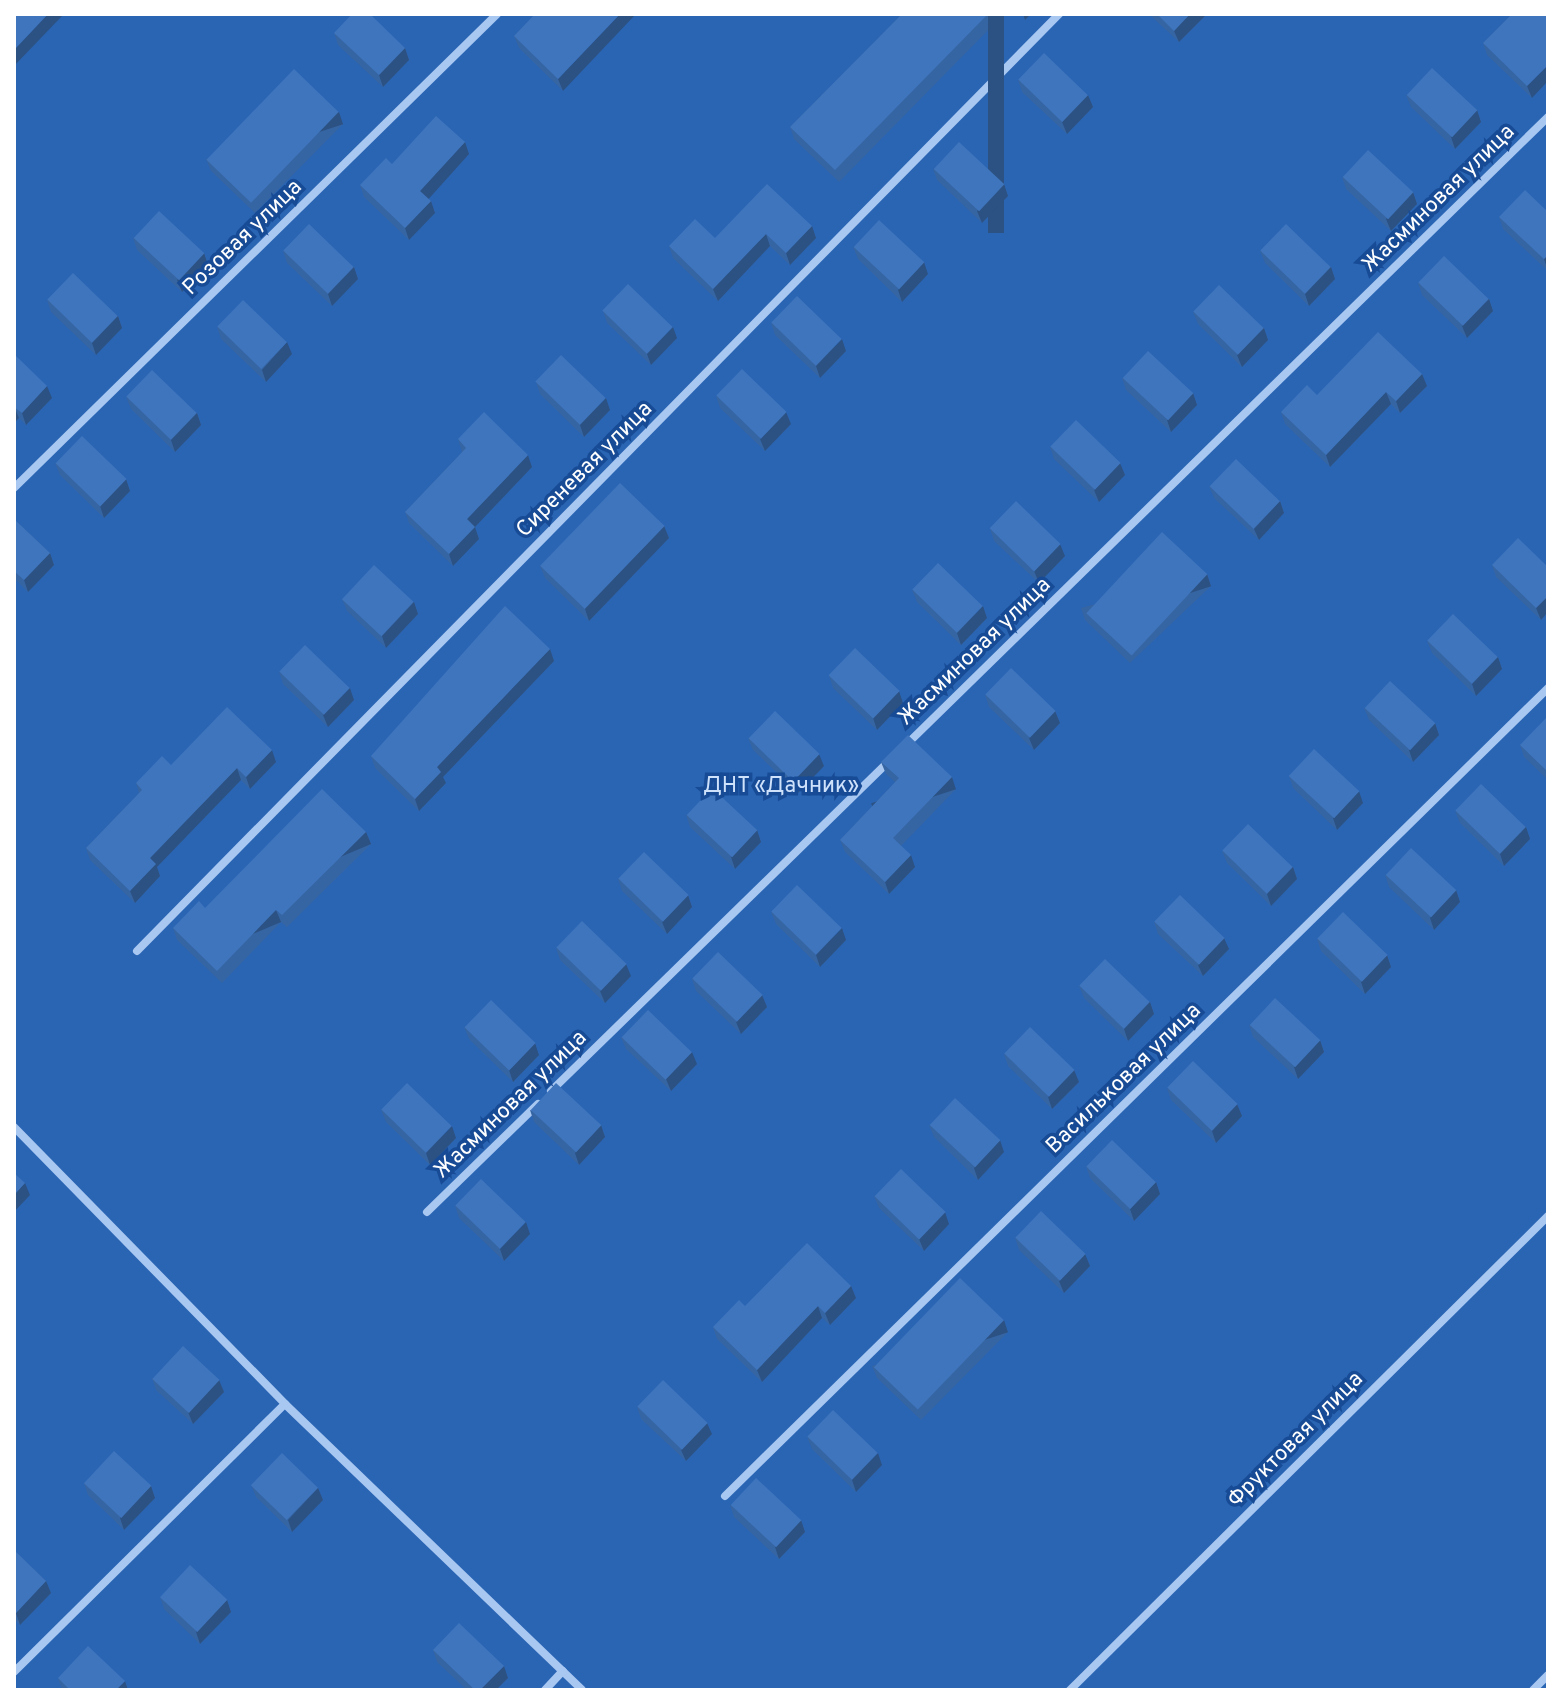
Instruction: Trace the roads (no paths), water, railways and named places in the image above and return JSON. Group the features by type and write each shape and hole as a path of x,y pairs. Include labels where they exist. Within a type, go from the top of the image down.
{"street":[{"name":"Розовая улица","path":"14,488 497,14"},
{"name":"Сиреневая улица","path":"137,951 1059,14"},
{"name":"Жасминовая улица","path":"427,1212 1548,117"},
{"name":"Васильковая улица","path":"725,1496 1548,688"},
{"path":"14,1127 285,1404 582,1690"},
{"name":"Фруктовая улица","path":"1070,1690 1548,1216"},
{"path":"14,1672 285,1404"},
{"path":"545,1690 563,1671"},
{"path":"1533,1690 1548,1675"}],"park label":[{"name":"ДНТ «Дачник»","path":"781,787"}]}
